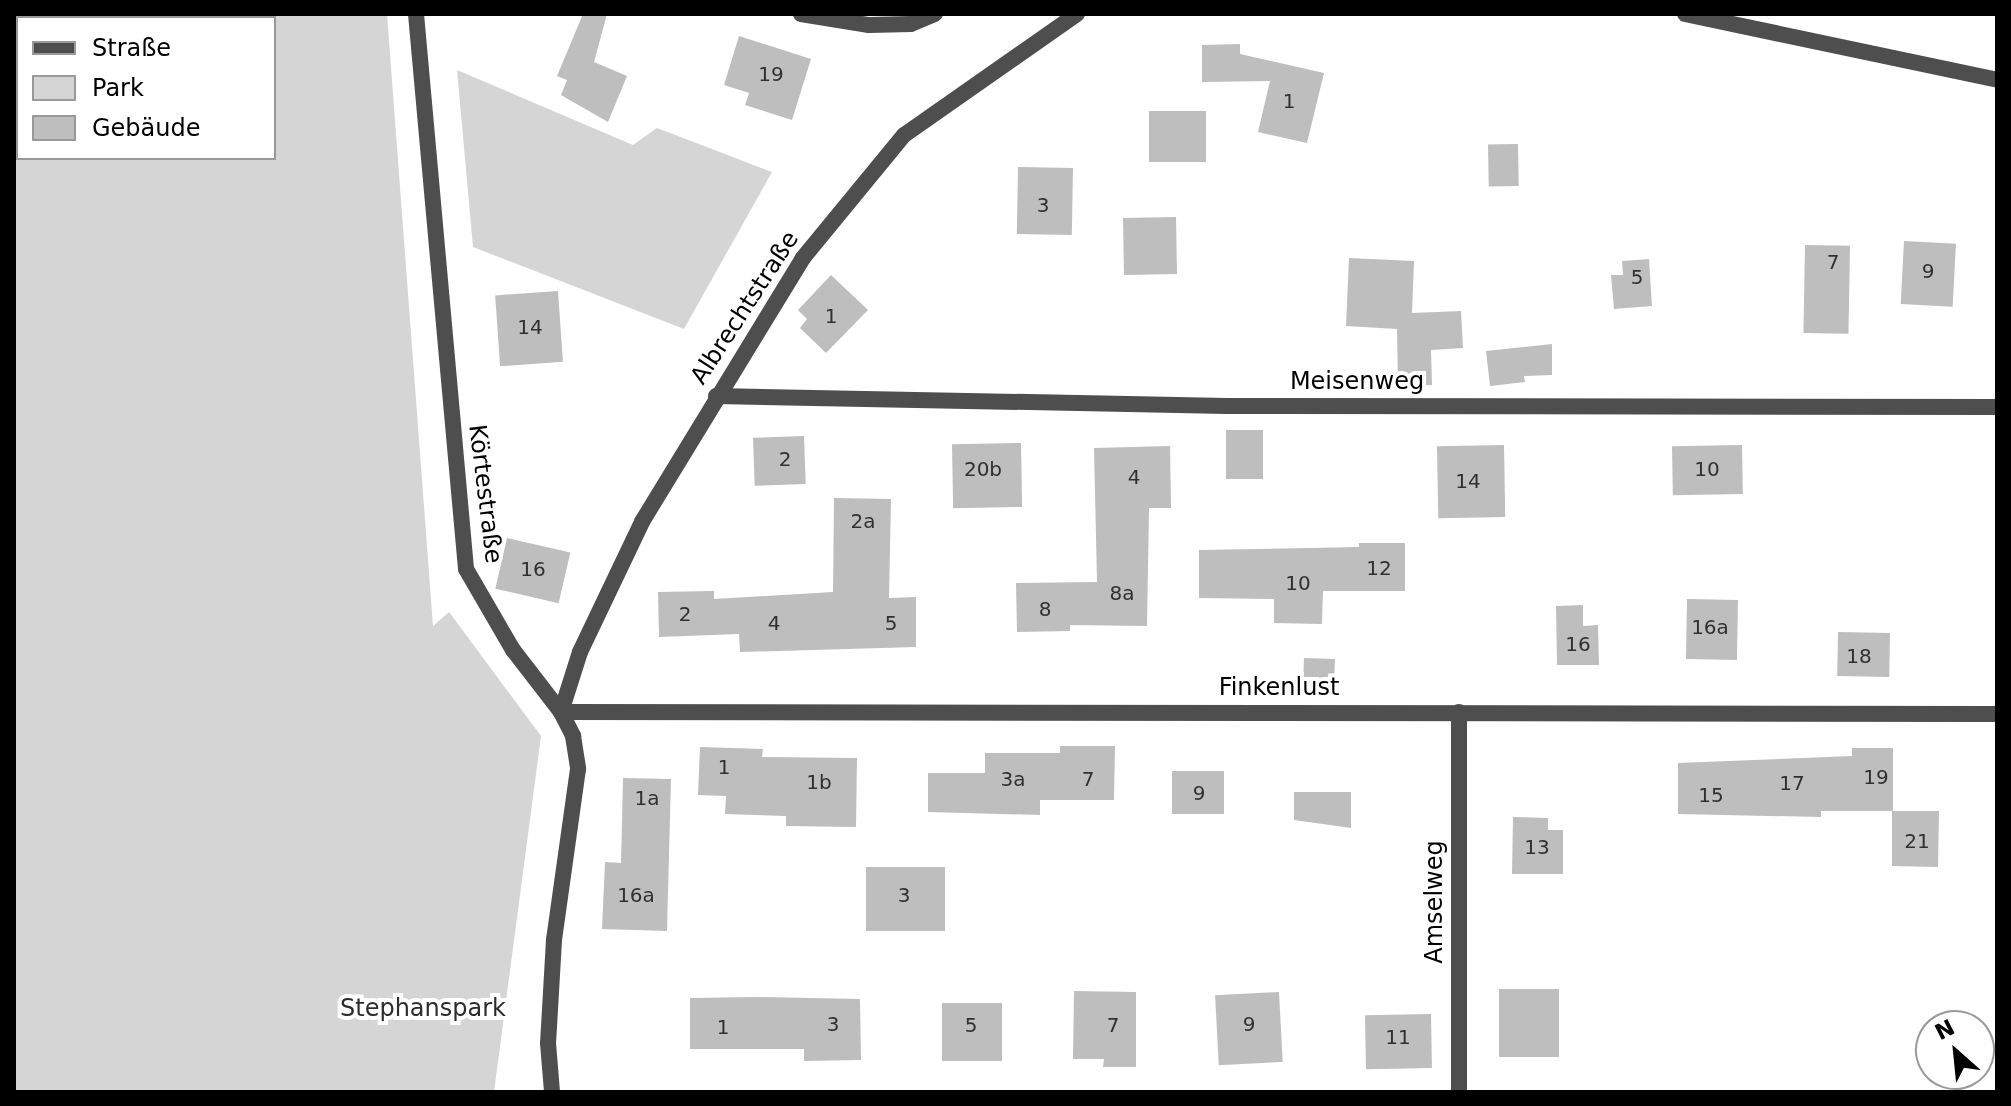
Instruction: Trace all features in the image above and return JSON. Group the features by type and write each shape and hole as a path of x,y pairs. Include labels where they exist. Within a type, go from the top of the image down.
{"street":[{"name":"Körtestraße","path":"416,14 466,569 513,650 561,712 573,736 578,769 554,940 548,1043 552,1092"},
{"path":"801,14 869,25 911,24 935,14"},
{"name":"Albrechtstraße","path":"561,712 580,652 642,522 716,396 803,258 904,135 1077,14"},
{"path":"1685,14 1997,80"},
{"name":"Meisenweg","path":"716,396 1227,406 1997,407"},
{"name":"Finkenlust","path":"561,712 1997,714"},
{"name":"Amselweg","path":"1459,712 1459,1092"}],"green space":[{"name":"Stephanspark","path":"14,14 387,14 433,626 449,612 541,736 494,1092 14,1092"},
{"path":"457,70 633,145 657,128 772,172 684,329 473,247"}],"building":[{"path":"583,14 607,14 594,62 627,76 608,122 561,95 567,80 557,76"},
{"path":"739,36 811,59 792,120 745,105 749,93 724,85"},
{"path":"1240,44 1240,54 1324,73 1307,143 1258,132 1270,81 1202,82 1202,45"},
{"path":"1149,111 1206,111 1206,162 1149,162"},
{"path":"1518,144 1519,186 1489,187 1488,145"},
{"path":"1018,167 1073,168 1072,235 1017,234"},
{"path":"1176,217 1177,274 1124,275 1123,218"},
{"path":"1904,241 1956,244 1953,307 1901,304"},
{"path":"1805,245 1850,246 1848,334 1803,333"},
{"path":"1349,258 1414,261 1412,313 1461,311 1463,348 1431,350 1432,385 1398,386 1397,329 1346,326"},
{"path":"1649,259 1652,306 1614,309 1611,275 1623,275 1622,261"},
{"path":"831,275 868,310 826,353 800,328 807,319 798,310"},
{"path":"558,291 563,362 500,366 495,295"},
{"path":"1552,344 1552,375 1524,376 1525,382 1490,386 1486,351"},
{"path":"1226,430 1263,430 1263,479 1226,479"},
{"path":"804,436 806,484 755,486 753,438"},
{"path":"1021,443 1022,507 953,508 952,444"},
{"path":"1504,445 1505,517 1438,518 1437,446"},
{"path":"1742,445 1743,494 1673,495 1672,446"},
{"path":"1170,446 1171,508 1149,508 1147,626 1070,625 1070,631 1017,632 1016,583 1097,582 1094,448"},
{"path":"834,498 891,499 889,598 916,597 916,647 740,652 739,634 659,637 658,592 714,591 714,599 833,592"},
{"path":"507,538 570,553 559,603 495,589"},
{"path":"1359,543 1405,543 1405,591 1323,591 1322,624 1274,623 1274,599 1199,598 1199,550 1359,547"},
{"path":"1687,599 1738,600 1737,660 1686,659"},
{"path":"1583,605 1583,626 1598,625 1599,665 1557,665 1556,606"},
{"path":"1838,632 1890,633 1889,677 1837,676"},
{"path":"1304,658 1335,659 1334,696 1303,695"},
{"path":"1060,746 1115,746 1114,800 1040,800 1040,815 928,812 928,773 985,773 985,753 1060,753"},
{"path":"700,747 763,749 762,757 857,758 856,827 786,826 786,816 725,814 726,796 698,795"},
{"path":"1852,748 1893,748 1893,811 1939,811 1938,867 1892,866 1892,811 1821,811 1821,817 1678,814 1678,763 1852,756"},
{"path":"1172,771 1224,771 1224,814 1172,814"},
{"path":"623,778 671,779 667,931 602,929 605,862 621,863"},
{"path":"1294,792 1351,792 1351,828 1294,820"},
{"path":"1513,817 1548,818 1548,830 1563,830 1563,874 1512,874"},
{"path":"866,867 945,867 945,931 866,931"},
{"path":"1499,989 1559,989 1559,1057 1499,1057"},
{"path":"1074,991 1136,992 1136,1067 1103,1067 1104,1059 1073,1059"},
{"path":"1279,992 1283,1062 1219,1065 1215,995"},
{"path":"690,998 860,999 861,1060 804,1061 804,1049 690,1049"},
{"path":"942,1003 1002,1003 1002,1061 942,1061"},
{"path":"1431,1014 1432,1068 1366,1069 1365,1015"}]}
